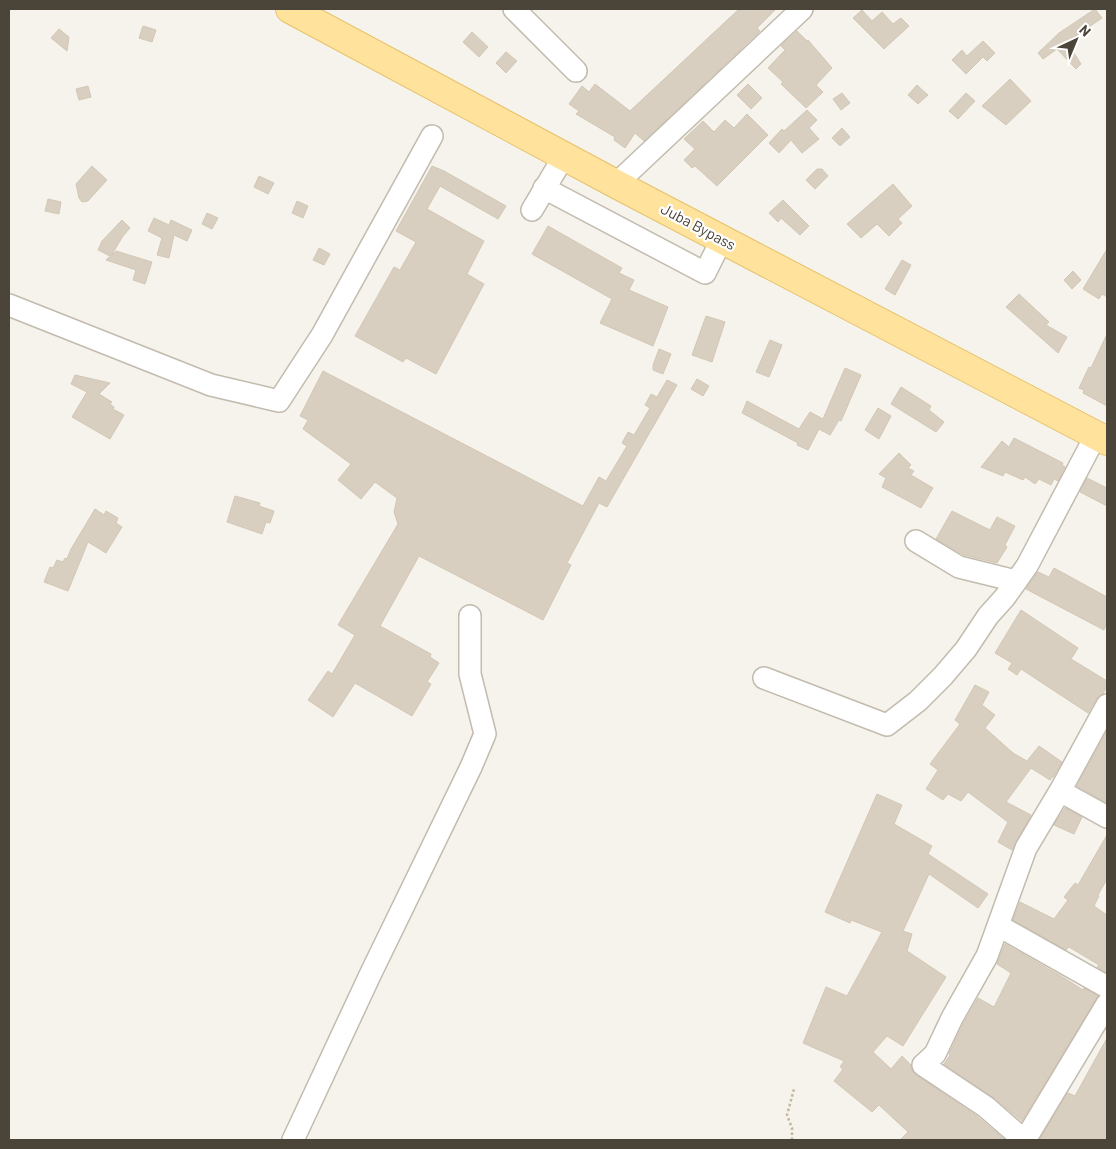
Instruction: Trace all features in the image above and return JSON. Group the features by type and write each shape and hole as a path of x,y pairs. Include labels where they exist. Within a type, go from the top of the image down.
{"main road":[{"name":"Juba Bypass","path":"290,9 616,184 1101,438"}],"street":[{"path":"514,9 576,71"},
{"path":"616,184 802,9"},
{"path":"9,305 211,386 279,401 322,336 432,136"},
{"path":"532,210 564,156"},
{"path":"544,188 705,273 722,239"},
{"path":"764,678 887,725 918,702 943,676 966,649 988,616 1005,597 1027,566 1101,438"},
{"path":"916,541 959,567 1016,581"},
{"path":"293,1140 485,734 470,674 470,616"},
{"path":"1107,705 1026,848 987,956 952,1018 935,1054 924,1065 986,1107 1025,1140 1107,1004"},
{"path":"1060,791 1107,817"},
{"path":"999,926 1107,987"}],"path":[{"path":"792,1140 792,1128 787,1115 794,1089"}],"building":[{"path":"739,9 776,9 757,28 760,31 644,141 635,133 625,148 614,140 615,137 576,114 579,111 569,104 582,86 589,92 595,84 630,111"},
{"path":"1095,9 1102,18 1067,42 1081,64 1076,69 1057,49 1043,59 1038,53 1059,33"},
{"path":"862,10 872,21 882,12 893,24 901,18 909,26 884,49 853,18"},
{"path":"143,26 156,30 152,42 139,38"},
{"path":"59,29 69,37 67,51 51,38"},
{"path":"797,31 808,40 832,68 816,85 823,92 806,108 781,84 783,82 768,68 785,50 781,46"},
{"path":"472,32 488,47 479,57 463,42"},
{"path":"983,41 995,53 987,61 983,57 966,74 952,60 962,50 967,56"},
{"path":"506,52 517,61 506,73 496,63"},
{"path":"1010,79 1031,101 1006,125 982,106"},
{"path":"748,84 762,98 751,109 737,95"},
{"path":"917,85 928,95 918,104 908,95"},
{"path":"88,86 91,97 79,100 76,89"},
{"path":"842,93 850,103 841,110 833,99"},
{"path":"966,93 975,101 958,119 949,111"},
{"path":"807,110 817,120 809,128 819,139 802,153 791,140 779,153 769,143 782,129 784,131"},
{"path":"747,114 768,135 717,186 695,166 692,168 684,160 695,149 684,139 703,121 714,132 725,120 734,128"},
{"path":"842,128 850,137 840,146 832,138"},
{"path":"92,166 107,180 88,201 82,202 79,198 76,184"},
{"path":"432,166 506,206 498,219 440,186 427,209 484,241 467,274 484,284 436,374 406,358 403,362 355,336 394,267 400,270 416,242 396,231"},
{"path":"817,169 822,169 828,176 815,189 806,180"},
{"path":"259,176 274,183 268,194 254,187"},
{"path":"893,184 912,206 898,219 902,223 889,236 877,224 861,238 847,224"},
{"path":"48,199 61,202 59,214 45,211"},
{"path":"783,200 809,226 800,235 781,218 778,222 769,213"},
{"path":"297,201 308,206 303,218 292,213"},
{"path":"207,213 218,218 212,229 202,224"},
{"path":"154,218 169,225 171,220 192,230 187,241 174,235 169,258 157,255 162,238 148,231"},
{"path":"122,220 130,228 111,256 116,251 152,262 145,284 133,280 136,270 106,260 110,256 98,250 102,241"},
{"path":"548,226 622,268 619,273 634,280 629,290 668,307 653,346 600,323 612,299 532,254"},
{"path":"319,248 330,254 324,265 313,260"},
{"path":"1107,249 1107,297 1102,294 1099,299 1083,289"},
{"path":"902,260 911,265 895,295 885,289"},
{"path":"1073,271 1081,280 1072,289 1064,280"},
{"path":"1019,294 1049,322 1046,325 1067,337 1058,353 1006,307"},
{"path":"706,316 725,322 712,362 692,355"},
{"path":"1107,334 1107,406 1083,393 1084,390 1079,388"},
{"path":"770,340 782,345 769,377 756,372"},
{"path":"659,349 671,354 663,374 653,370"},
{"path":"845,368 861,375 841,421 839,420 830,435 819,429 808,450 742,413 747,401 799,429 810,412 823,419"},
{"path":"323,371 583,506 599,477 606,481 627,446 622,443 628,432 634,435 650,408 645,405 651,394 657,397 667,380 677,385 607,507 599,503 567,563 571,565 543,620 419,556 380,626 431,654 430,657 439,663 427,682 431,684 412,716 355,683 333,717 308,700 328,671 332,674 355,635 338,625 398,524 394,512 397,498 375,482 361,499 338,480 351,464 303,429 308,420 300,416"},
{"path":"75,375 110,383 99,394 112,402 110,404 114,407 113,409 124,415 110,439 72,417 87,392 71,384"},
{"path":"697,379 709,386 703,396 691,389"},
{"path":"901,387 931,406 929,410 944,422 936,432 891,404"},
{"path":"878,408 891,416 879,439 865,430"},
{"path":"1014,438 1063,463 1062,465 1065,467 1058,481 1054,479 1051,485 1039,479 1035,484 1025,477 1023,480 1005,472 1003,476 981,467 1002,441 1009,447"},
{"path":"899,453 911,465 908,468 914,471 911,475 933,488 921,508 882,487 886,478 879,474"},
{"path":"1087,478 1107,488 1107,506 1080,492"},
{"path":"235,496 260,503 259,506 274,511 270,523 266,522 262,534 227,522"},
{"path":"95,509 104,515 106,511 118,518 116,523 122,527 106,553 88,542 68,591 44,582 50,567 53,568 57,560 63,562 65,558 67,559"},
{"path":"952,511 990,530 997,517 1015,526 1005,545 1007,547 997,563 964,555 936,539"},
{"path":"1054,568 1107,597 1107,623 1104,630 1026,589 1038,572 1049,577"},
{"path":"1021,610 1078,648 1071,659 1107,681 1103,694 1096,699 1088,713 1021,669 1017,675 1008,669 1012,663 995,653"},
{"path":"975,685 989,692 982,705 995,715 985,728 1013,753 1027,761 1039,746 1062,762 1050,780 1031,768 1006,802 1031,815 1012,850 998,842 1008,822 968,792 961,801 948,794 943,800 926,789 938,770 930,764 960,724 955,720"},
{"path":"1107,731 1107,803 1077,786"},
{"path":"877,794 902,805 894,824 932,846 928,854 988,894 978,908 929,874 903,931 912,934 907,951 946,977 903,1046 887,1036 873,1052 891,1069 902,1056 910,1064 916,1075 978,1117 1005,1140 900,1140 908,1132 879,1105 872,1112 834,1081 843,1069 840,1067 844,1061 803,1043 826,987 847,996 882,932 851,920 850,923 825,912"},
{"path":"1065,808 1082,817 1074,834 1054,825"},
{"path":"1107,835 1107,879 1094,906 1107,915 1107,973 1097,967 1099,965 1069,947 1066,950 1013,920 1020,902 1054,919 1068,900 1064,897 1075,883 1078,885"},
{"path":"1005,944 1083,990 1084,988 1098,996 1022,1121 993,1097 944,1064 978,998 994,1007 1011,973 997,964"},
{"path":"1107,1038 1107,1140 1039,1140 1068,1093 1075,1096"}]}
